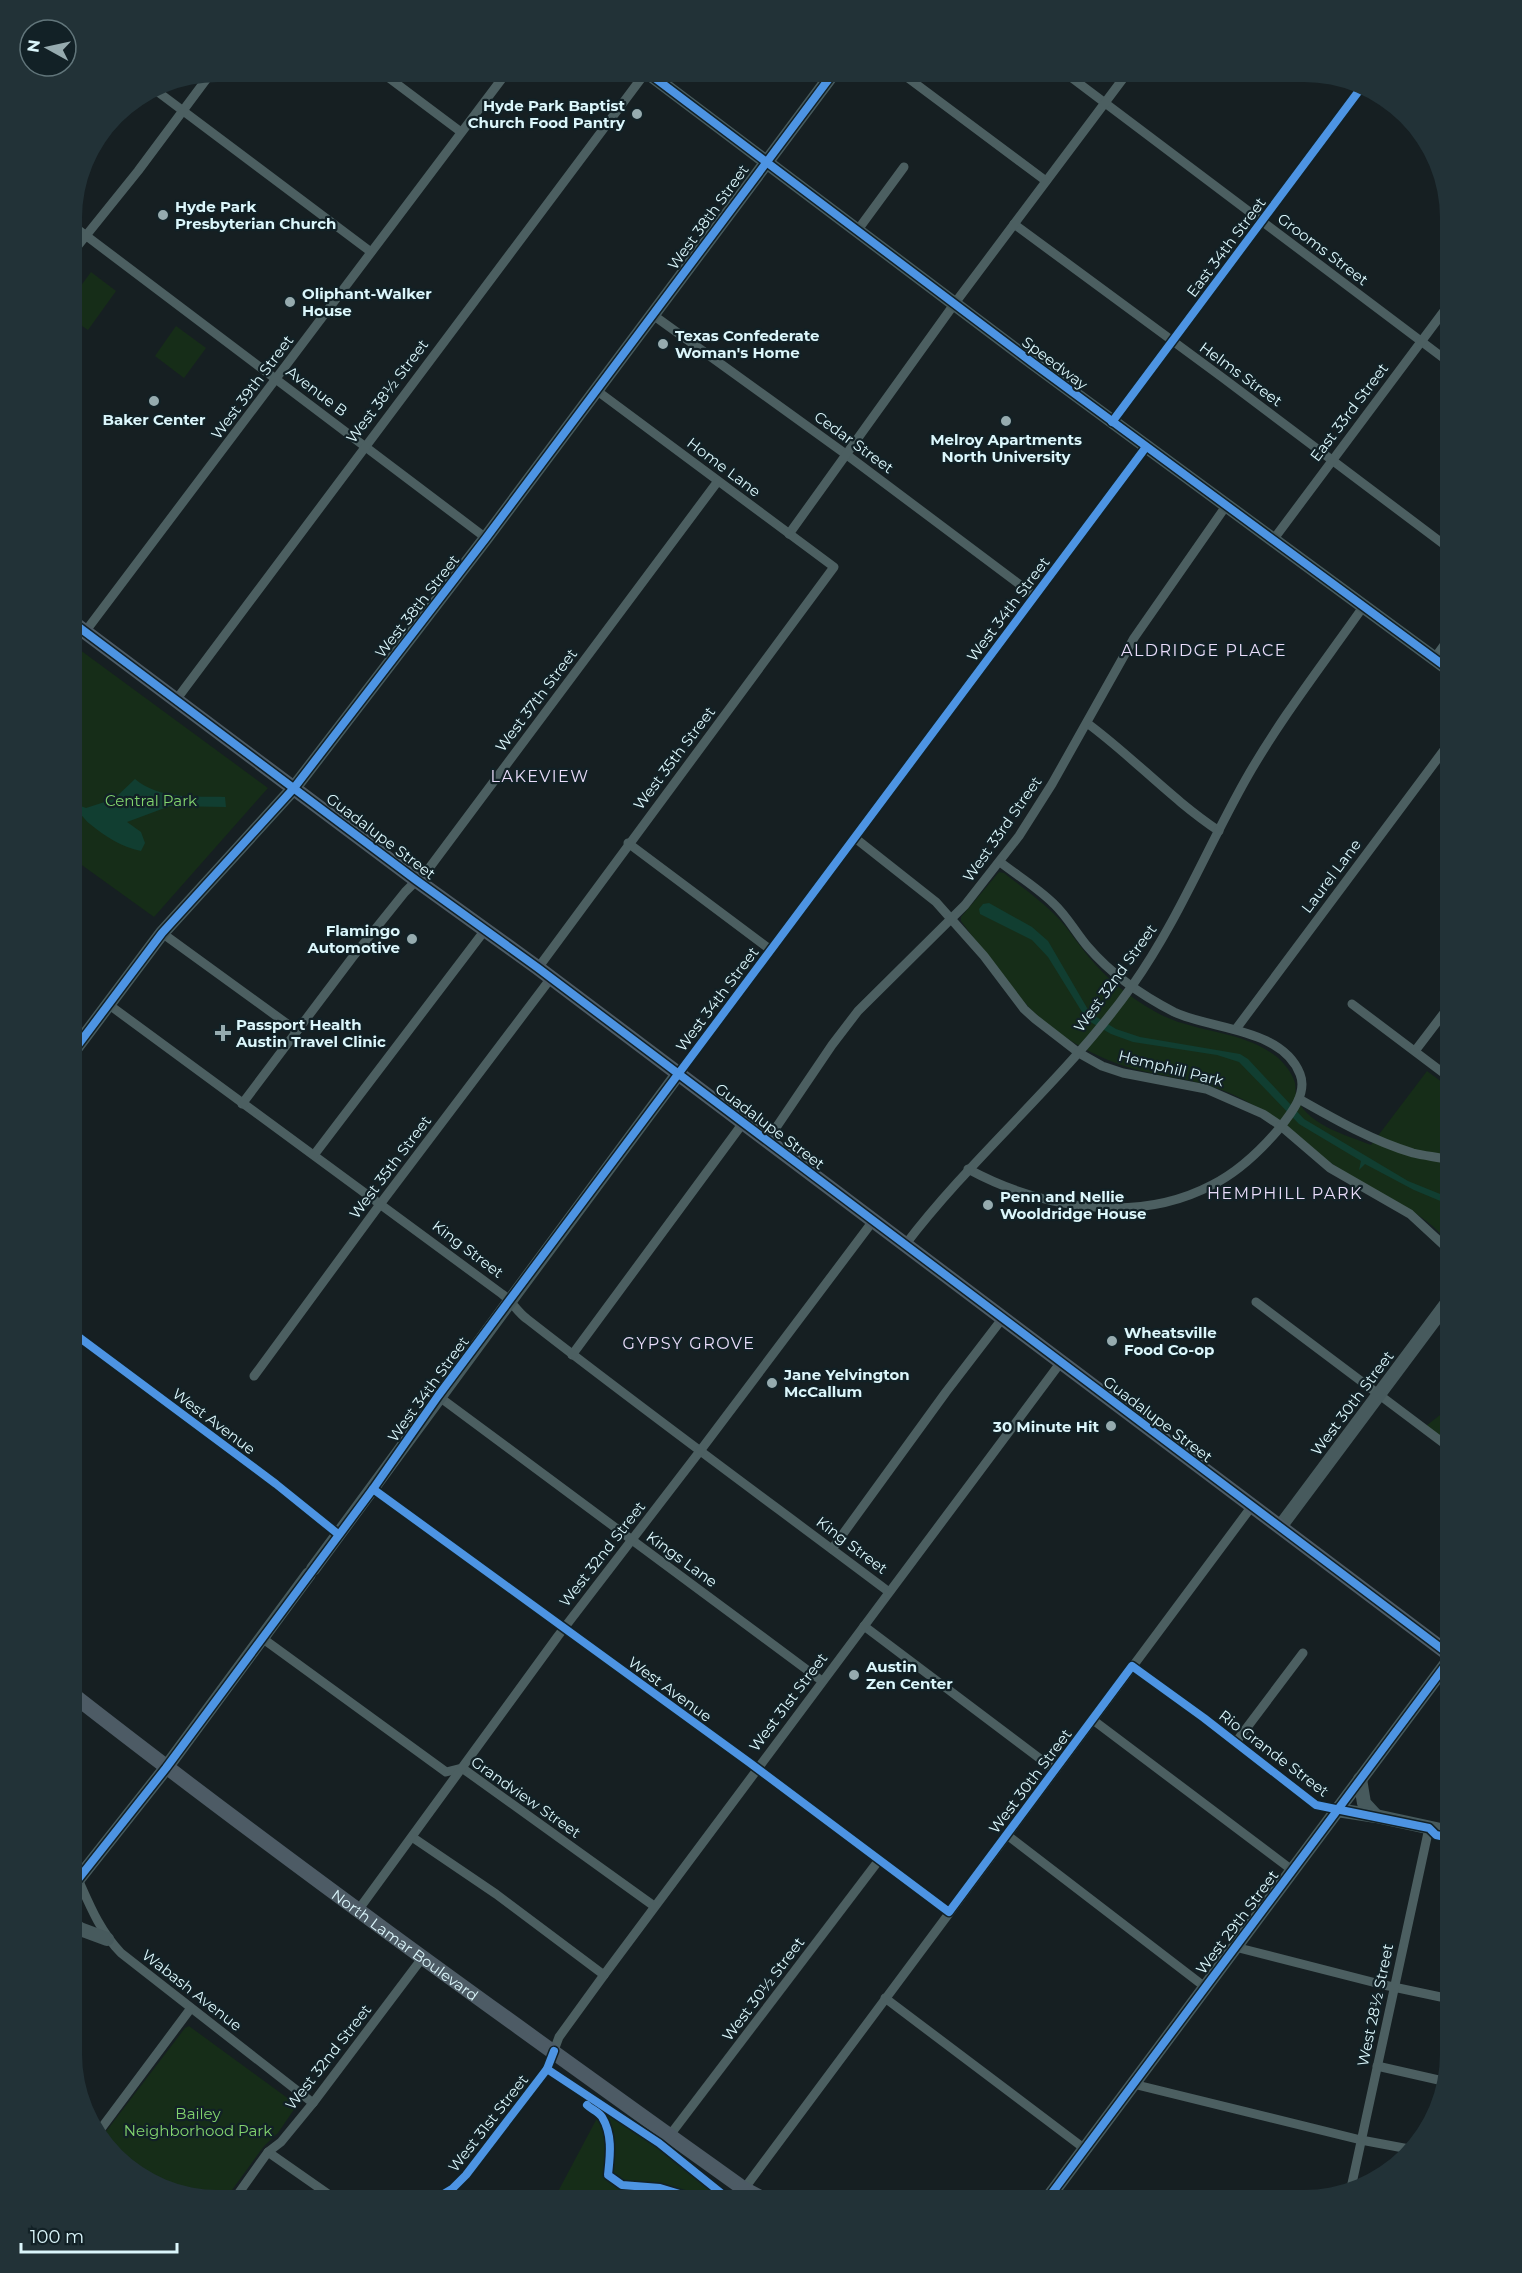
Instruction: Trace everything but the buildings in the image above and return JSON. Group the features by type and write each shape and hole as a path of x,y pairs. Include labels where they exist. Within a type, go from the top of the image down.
{"main road":[{"name":"Guadalupe Street","path":"83,630 416,880 538,968 1440,1649"},
{"name":"North Lamar Boulevard","path":"82,1702 166,1768 670,2135 741,2190"}],"street":[{"path":"396,83 461,132"},
{"name":"West 39th Street","path":"86,632 499,83"},
{"name":"West 38½ Street","path":"176,700 639,83"},
{"name":"Speedway","path":"662,83 1112,422 1440,663"},
{"name":"West 38th Street","path":"83,1039 162,933 294,788 486,538 826,83"},
{"path":"915,83 1046,181"},
{"name":"Grooms Street","path":"1079,83 1440,355"},
{"path":"789,534 955,303 1120,83"},
{"path":"83,239 138,171 203,84"},
{"name":"East 34th Street","path":"1112,422 1357,94"},
{"path":"162,95 371,252"},
{"path":"857,231 904,167"},
{"name":"Helms Street","path":"1014,224 1440,541"},
{"name":"Avenue B","path":"83,233 486,538"},
{"name":"Cedar Street","path":"653,315 847,455 1035,596"},
{"name":"East 33rd Street","path":"1273,540 1440,316"},
{"name":"Home Lane","path":"596,390 834,567"},
{"name":"West 34th Street","path":"82,1870 166,1768 373,1489 438,1396 1146,447"},
{"name":"West 37th Street","path":"242,1104 416,880 430,867 718,481"},
{"name":"West 33rd Street","path":"767,1141 832,1045 858,1011 952,919 1000,862 1036,811 1134,638 1226,506"},
{"name":"West 35th Street","path":"538,968 628,843 834,567"},
{"name":"West 32nd Street","path":"905,1245 968,1169 1030,1107 1079,1053 1131,987 1171,926 1219,831 1268,743 1363,607"},
{"path":"1434,659 1440,651"},
{"path":"1087,723 1116,745 1177,801 1219,831"},
{"name":"Laurel Lane","path":"1236,1029 1440,755"},
{"name":"Hemphill Park","path":"855,838 917,886 952,919 984,956 1024,1009 1079,1053 1102,1066 1123,1073 1206,1089 1254,1109 1281,1126 1330,1168 1410,1214 1440,1242"},
{"path":"628,843 771,950"},
{"path":"968,1169 999,1184 1040,1199 1098,1207 1117,1208 1155,1204 1189,1196 1230,1175 1264,1146 1294,1108 1302,1082 1295,1064 1277,1048 1236,1029 1205,1024 1177,1013 1131,987 1086,945 1055,904 1000,862"},
{"path":"314,1155 485,930"},
{"path":"162,933 297,1031"},
{"name":"West 35th Street","path":"254,1376 551,978"},
{"name":"King Street","path":"108,1004 242,1104 381,1203 510,1300 516,1311 572,1355 890,1592"},
{"path":"1352,1004 1440,1070"},
{"path":"1415,1051 1440,1018"},
{"path":"1294,1108 1342,1123 1413,1153 1440,1158"},
{"path":"572,1355 743,1124"},
{"name":"West 32nd Street","path":"359,1909 564,1628 873,1221"},
{"path":"1256,1302 1440,1441"},
{"name":"West 30th Street","path":"1280,1527 1440,1313"},
{"path":"832,1549 1002,1319"},
{"name":"West Avenue","path":"82,1340 263,1474 338,1534"},
{"name":"West 31st Street","path":"450,2190 466,2175 547,2069 561,2035 654,1906 1061,1362"},
{"name":"Kings Lane","path":"438,1396 822,1681"},
{"name":"West Avenue","path":"373,1489 757,1768 949,1912"},
{"name":"West 30th Street","path":"751,2190 885,1998 1252,1506"},
{"path":"864,1626 1055,1770"},
{"name":"Grandview Street","path":"262,1638 446,1772 462,1768 654,1906"},
{"path":"1236,1742 1303,1653"},
{"name":"Rio Grande Street","path":"1132,1666 1236,1742 1316,1805 1440,1830"},
{"name":"West 29th Street","path":"1054,2190 1440,1671"},
{"path":"1093,1720 1293,1870"},
{"path":"1360,1779 1364,1803 1376,1816"},
{"name":"West 28½ Street","path":"1352,2181 1429,1828"},
{"path":"1006,1835 1205,1987"},
{"path":"412,1837 495,1894 604,1975"},
{"name":"West 30½ Street","path":"670,2135 879,1860"},
{"name":"Wabash Avenue","path":"82,1895 107,1939 121,1953 313,2103"},
{"path":"82,1930 107,1939"},
{"path":"1235,1947 1440,1997"},
{"name":"West 32nd Street","path":"241,2190 268,2152 281,2142 313,2103 423,1957"},
{"path":"885,1998 1085,2149"},
{"path":"103,2125 191,2008"},
{"path":"1377,2066 1437,2080"},
{"path":"1133,2084 1402,2149"},
{"path":"268,2152 322,2190"}],"green space":[{"path":"91,272 116,291 88,330 83,327 83,283"},
{"path":"176,326 206,348 184,378 155,356"},
{"name":"Central Park","path":"83,652 268,788 154,917 83,866"},
{"path":"999,872 1004,873 1033,895 1064,924 1088,956 1118,987 1168,1018 1230,1035 1259,1046 1276,1057 1292,1075 1297,1099 1311,1117 1330,1129 1371,1145 1427,1071 1440,1081 1440,1233 1414,1213 1346,1173 1283,1125 1233,1094 1213,1087 1127,1067 1095,1054 1056,1031 1029,1007 1005,980 961,921 961,917"},
{"path":"1440,1415 1440,1436 1426,1426"},
{"name":"Bailey Neighborhood Park","path":"189,2026 297,2105 278,2133 264,2146 232,2190 192,2188 166,2180 150,2172 122,2151 107,2131 185,2028"},
{"path":"604,2105 688,2164 720,2190 559,2190"}],"shaded area":[{"path":"135,779 155,791 166,794 225,797 226,807 170,806 127,822 141,832 145,843 141,851 108,837 83,816 83,807 86,808 114,799"},
{"path":"989,903 1032,927 1048,941 1090,1013 1116,1029 1140,1037 1240,1054 1248,1059 1304,1119 1408,1181 1440,1194 1440,1201 1365,1164 1359,1170 1361,1161 1299,1124 1239,1062 1217,1055 1133,1042 1111,1034 1087,1020 1048,957 1032,940 980,914 979,909 983,904"}],"cycle path":[{"path":"662,83 1033,363 1440,663"},
{"path":"83,1039 162,933 294,788 486,538 826,83"},
{"path":"1112,422 1357,93"},
{"path":"82,1874 166,1768 373,1489 438,1396 1146,447"},
{"path":"83,630 416,880 538,968 1440,1647"},
{"path":"82,1340 276,1484 338,1534"},
{"path":"373,1489 750,1763 949,1912 1132,1666 1204,1718 1316,1805 1429,1828 1440,1836"},
{"path":"1054,2190 1440,1672"},
{"path":"450,2190 466,2175 547,2069 554,2051"},
{"path":"547,2069 659,2143 717,2190"},
{"path":"587,2105 601,2115 608,2131 610,2146 608,2175 622,2185 667,2190"}],"place":[{"name":"Hyde Park Baptist Church Food Pantry","path":"637,114"},
{"name":"Hyde Park Presbyterian Church","path":"163,215"},
{"name":"Oliphant-Walker House","path":"290,302"},
{"name":"Texas Confederate Woman's Home","path":"663,344"},
{"name":"Baker Center","path":"154,401"},
{"name":"Melroy Apartments North University","path":"1006,421"},
{"name":"Flamingo Automotive","path":"412,939"},
{"name":"Passport Health Austin Travel Clinic","path":"223,1033"},
{"name":"Penn and Nellie Wooldridge House","path":"988,1205"},
{"name":"Wheatsville Food Co-op","path":"1112,1341"},
{"name":"Jane Yelvington McCallum","path":"772,1383"},
{"name":"30 Minute Hit","path":"1111,1426"},
{"name":"Austin Zen Center","path":"854,1675"}],"district":[{"name":"ALDRIDGE PLACE","path":"1204,650"},
{"name":"LAKEVIEW","path":"540,776"},
{"name":"HEMPHILL PARK","path":"1285,1193"},
{"name":"GYPSY GROVE","path":"689,1343"}]}
